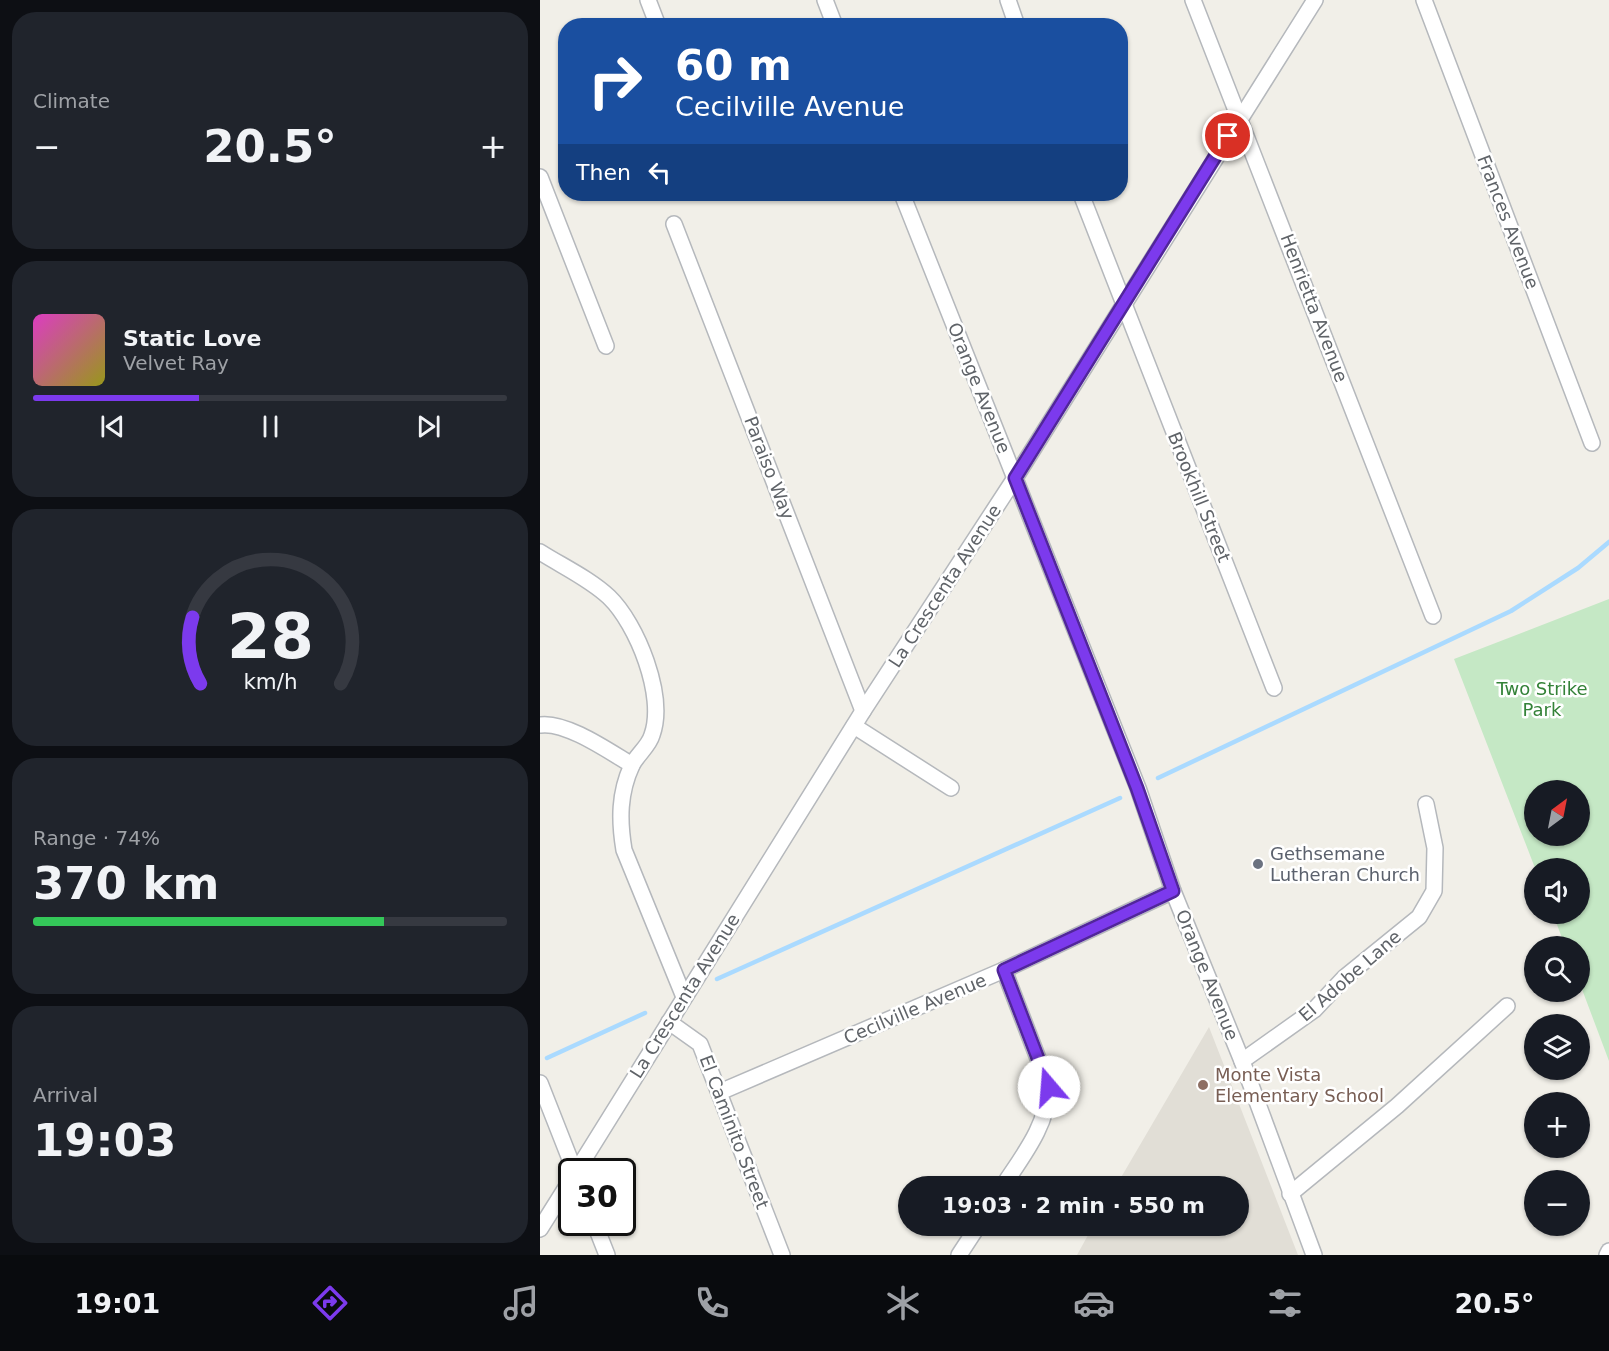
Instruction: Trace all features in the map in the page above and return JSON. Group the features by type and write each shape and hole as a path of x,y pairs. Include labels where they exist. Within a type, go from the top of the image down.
{"street":[{"path":"648,0 655,18"},
{"path":"825,0 832,18"},
{"path":"1008,0 1014,18"},
{"name":"Henrietta Avenue","path":"1193,0 1433,616"},
{"name":"La Crescenta Avenue","path":"584,1158 863,711 1015,478 1315,0"},
{"name":"Frances Avenue","path":"1424,0 1592,443"},
{"path":"540,177 606,346"},
{"name":"Orange Avenue","path":"905,201 1137,788 1173,891 1242,1061 1314,1255"},
{"name":"Brookhill Street","path":"1084,201 1274,688"},
{"name":"Paraiso Way","path":"674,224 863,711"},
{"path":"540,552 607,595 623,613 653,680 656,718 652,737 632,765 621,798 620,816 624,850 684,997"},
{"path":"540,725 562,729 588,739 632,765"},
{"path":"854,726 951,788"},
{"name":"El Adobe Lane","path":"1242,1061 1314,1010 1344,977 1419,917 1434,891 1436,848 1426,804"},
{"name":"Cecilville Avenue","path":"720,1092 1004,970 1173,891"},
{"path":"1004,970 1049,1087 1048,1107 1040,1131 1011,1176"},
{"path":"1290,1194 1397,1106 1508,1006"},
{"name":"El Caminito Street","path":"669,1022 700,1044 782,1255"},
{"path":"540,1083 569,1158"},
{"path":"540,1228 558,1200"},
{"path":"600,1236 607,1255"},
{"path":"959,1255 971,1236"}],"shaded area":[{"name":"Monte Vista Elementary School","path":"1209,1027 1298,1255 1077,1255 1087,1236 1249,1236 1249,1176 1122,1176"}],"green space":[{"name":"Two Strike Park","path":"1609,599 1609,1061 1587,1002 1590,1002 1590,936 1561,936 1557,924 1590,924 1590,858 1531,858 1526,846 1590,846 1590,780 1524,780 1524,840 1454,659"}],"waterway":[{"path":"1158,778 1511,611 1578,568 1609,542"},
{"path":"717,979 1120,798"},
{"path":"547,1058 645,1013"}],"place":[{"name":"Gethsemane Lutheran Church","path":"1258,864"},
{"name":"Monte Vista Elementary School","path":"1203,1085"}],"route":[{"path":"1049,1087 1044,1068 1004,970 1173,891 1137,788 1015,478 1228,136"}]}
